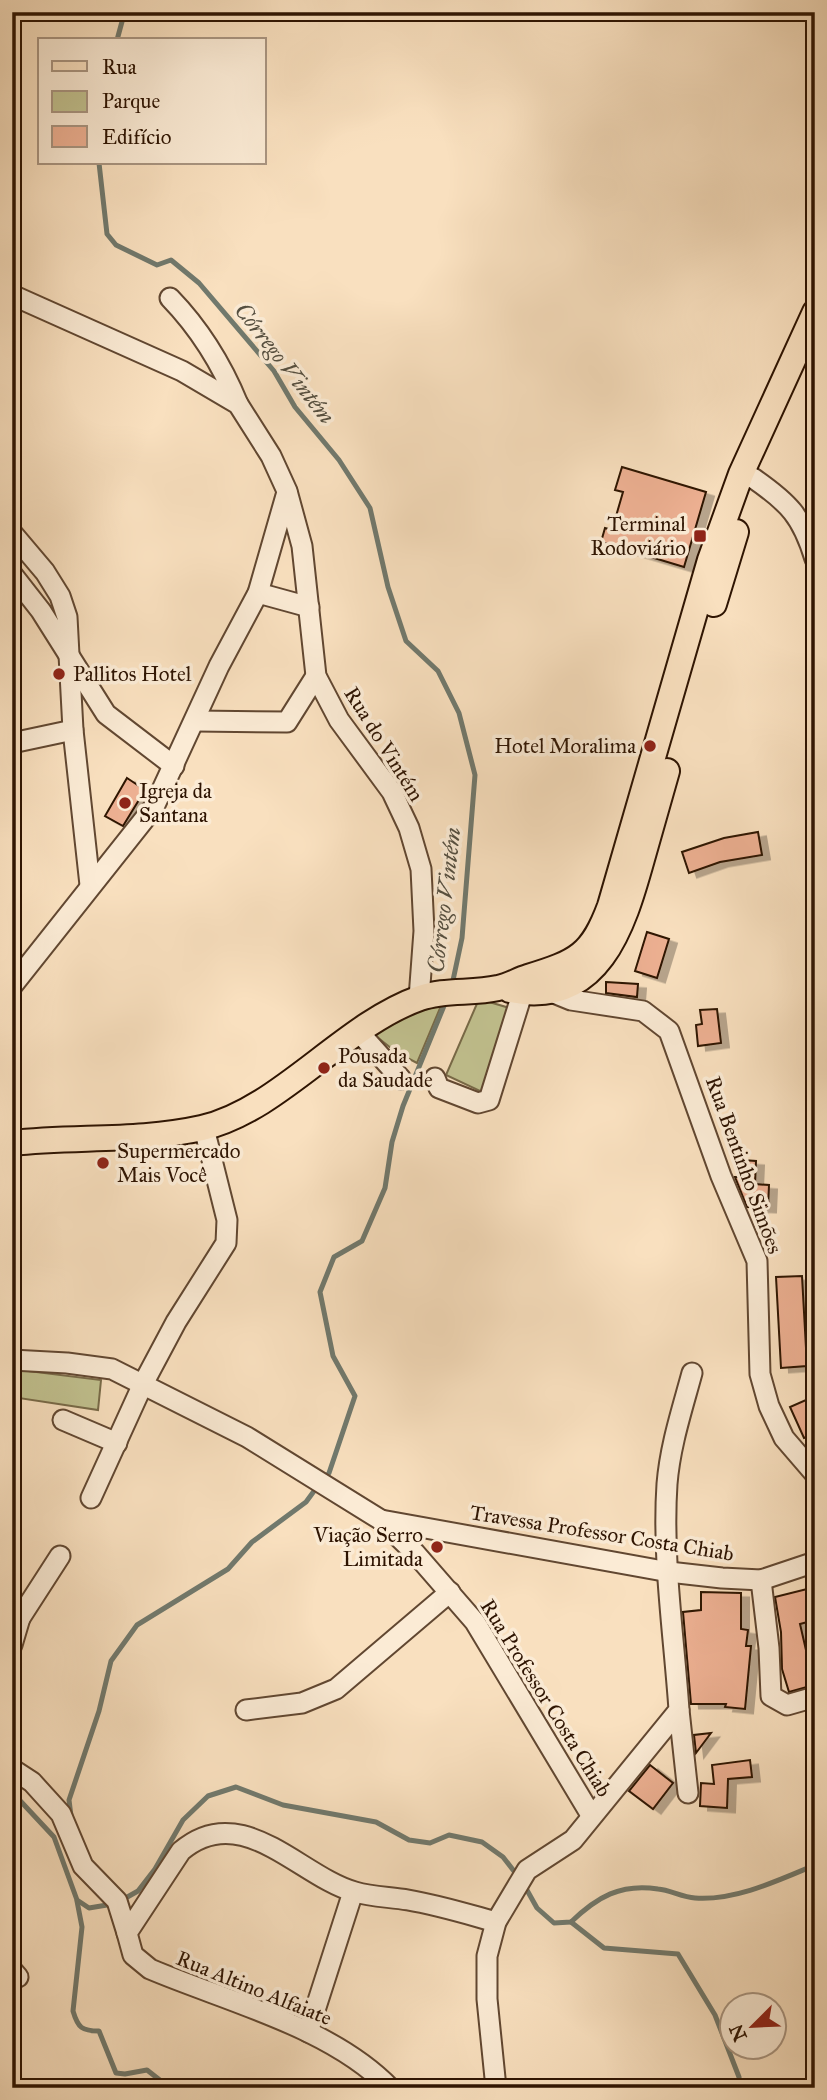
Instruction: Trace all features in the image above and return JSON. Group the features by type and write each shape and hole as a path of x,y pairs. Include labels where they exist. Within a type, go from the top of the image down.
{"main road":[{"path":"700,625 709,560 741,474 815,312"},
{"path":"12,1143 126,1139 204,1128 262,1100 358,1031 431,995 534,987 584,955 601,933 700,625 753,478 769,413"}],"street":[{"name":"Rua do Vintém","path":"12,295 182,371 238,404"},
{"name":"Rua do Vintém","path":"170,298 203,338 226,374 238,404 271,456 287,491 302,546 316,676 339,720 392,792 409,828 421,869 431,995"},
{"path":"753,478 791,506 807,533 815,559"},
{"path":"12,986 154,807 196,721 219,666 258,593 287,491"},
{"path":"12,533 60,596 66,617 73,730 90,885"},
{"path":"12,574 106,714 174,766"},
{"path":"258,593 309,607"},
{"path":"196,721 287,722 316,676"},
{"path":"12,743 73,730"},
{"path":"435,1078 439,1088 485,1104 489,1100 534,987"},
{"name":"Rua Bentinho Simões","path":"534,987 571,1000 643,1011 668,1031 720,1176 757,1261 761,1374 769,1406 784,1438 815,1474"},
{"path":"358,1031 401,1079"},
{"path":"91,1498 143,1384 176,1322 226,1243 227,1220 204,1128"},
{"name":"Rua Professor Costa Chiab","path":"12,1360 112,1369 237,1431 381,1520 475,1622 591,1815 679,1710"},
{"path":"688,1793 669,1572 669,1466 692,1373"},
{"path":"64,1419 117,1443"},
{"name":"Travessa Professor Costa Chiab","path":"381,1520 669,1572 761,1580 815,1562"},
{"path":"12,1645 20,1618 60,1556"},
{"path":"761,1580 769,1648 771,1696 788,1705 815,1697"},
{"path":"246,1710 302,1703 336,1689 450,1592"},
{"path":"12,1599 20,1618"},
{"path":"12,1769 32,1782 61,1814 83,1866 118,1904 129,1942"},
{"path":"496,2088 487,1989 487,1956 496,1922 527,1870 573,1840 591,1815"},
{"path":"129,1942 181,1851 193,1842 230,1833 267,1844 353,1892 434,1905 496,1922"},
{"path":"308,2032 353,1892"},
{"name":"Rua Altino Alfaiate","path":"129,1942 150,1969 308,2032 342,2050 390,2088"}],"green space":[{"path":"479,999 513,1009 482,1092 446,1075"},
{"path":"443,1001 417,1063 396,1052 372,1033 399,1017"},
{"path":"12,1369 101,1380 98,1410 12,1397"}],"building":[{"path":"622,467 706,492 684,567 601,542 605,528 612,530 623,492 615,490"},
{"name":"Igreja da Santana","path":"127,778 145,790 123,826 105,816"},
{"path":"758,832 762,855 720,862 689,873 682,852 724,838"},
{"path":"647,932 669,939 657,978 635,971"},
{"path":"606,982 638,984 637,997 606,993"},
{"path":"717,1009 721,1043 698,1046 696,1025 702,1024 700,1010"},
{"path":"742,1160 756,1161 755,1184 769,1185 768,1208 747,1207 735,1177 741,1177"},
{"path":"802,1276 807,1366 781,1368 776,1277"},
{"path":"815,1396 815,1434 804,1438 790,1407"},
{"path":"815,1587 815,1620 800,1624 814,1685 789,1692 782,1669 781,1632 775,1597"},
{"path":"701,1592 741,1593 741,1629 748,1630 746,1646 751,1646 745,1709 725,1707 726,1704 691,1704 683,1612 701,1610"},
{"path":"711,1733 696,1753 694,1735"},
{"path":"750,1760 752,1777 728,1779 727,1808 700,1806 701,1783 714,1784 712,1765"},
{"path":"650,1765 673,1783 653,1809 629,1791"}],"waterway":[{"name":"Córrego Vintém","path":"118,38 123,18 131,12"},
{"name":"Córrego Vintém","path":"99,164 107,234 116,245 157,265 171,260 199,283 274,371 295,407 339,460 370,508 388,587 406,641 438,671 459,713 475,775 462,938 452,985"},
{"name":"Córrego Vintém","path":"324,1479 329,1473 355,1396 333,1356 320,1292 334,1257 362,1241 385,1188 392,1142 403,1106 446,1001"},
{"name":"Córrego Vintém","path":"71,1816 69,1800 99,1711 111,1661 137,1625 228,1569 252,1542 306,1502 317,1487"},
{"path":"122,1900 138,1891 155,1869 183,1820 208,1796 236,1787 283,1805 376,1822 409,1840 430,1843 449,1835 482,1842 503,1857 517,1875"},
{"path":"12,1792 54,1837 77,1900 89,1908 113,1904"},
{"path":"523,1883 537,1908 554,1923 571,1922 590,1905 621,1890 645,1888 695,1898 726,1896 756,1888 815,1865"},
{"path":"77,1901 82,1927 73,2011 77,2021 85,2029 99,2031 116,2073 147,2070 170,2088"},
{"path":"571,1922 604,1948 678,1954 715,2015 739,2077 740,2088"}],"place":[{"name":"Terminal Rodoviário","path":"700,536"},
{"name":"Pallitos Hotel","path":"59,674"},
{"name":"Hotel Moralima","path":"650,746"},
{"name":"Igreja da Santana","path":"125,803"},
{"name":"Pousada da Saudade","path":"324,1068"},
{"name":"Supermercado Mais Você","path":"103,1163"},
{"name":"Viação Serro Limitada","path":"437,1547"}]}
